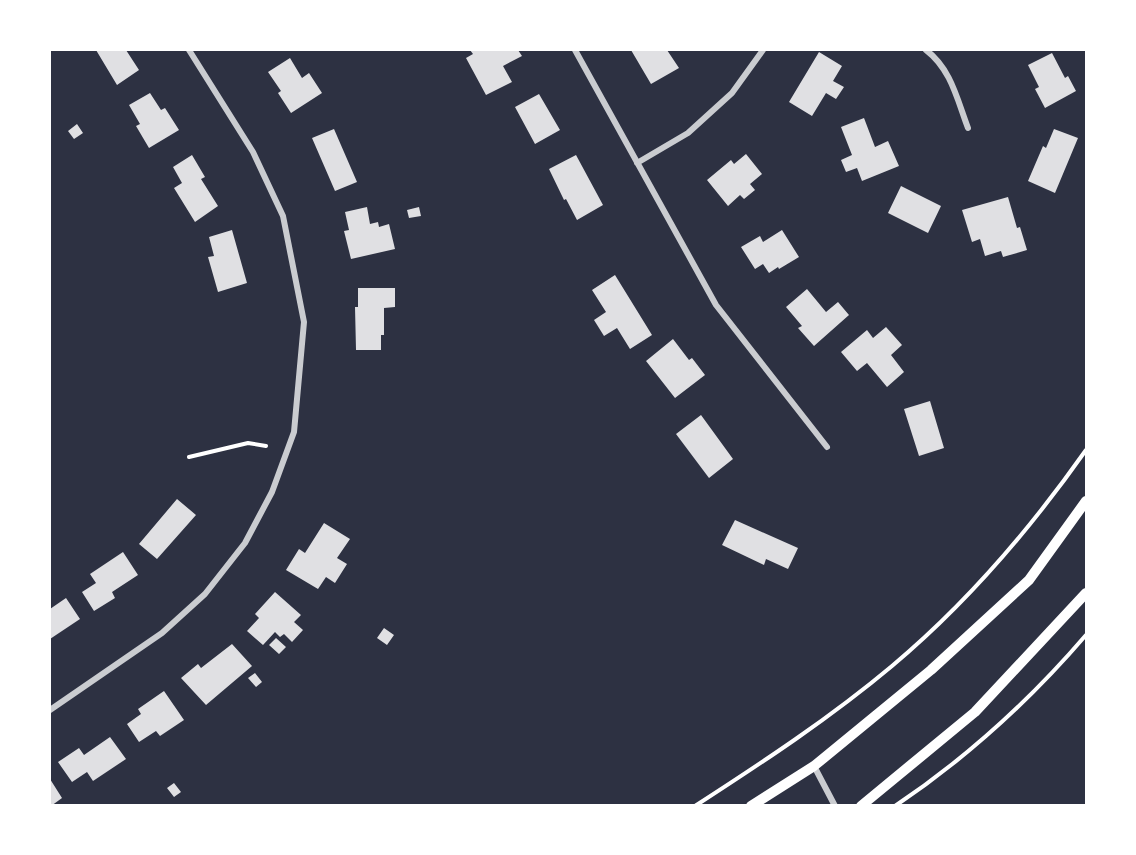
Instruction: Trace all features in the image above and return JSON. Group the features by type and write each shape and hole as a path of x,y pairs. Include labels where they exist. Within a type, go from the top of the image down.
{"main road":[{"path":"751,806 814,766 931,670 1029,580 1086,501"},
{"path":"861,806 975,712 1086,592"}],"street":[{"path":"50,710 162,633 205,594 245,543 272,492 294,432 304,322 283,216 253,152 189,50"},
{"path":"575,50 716,305 827,447"},
{"path":"637,163 688,133 706,117 732,93 763,50"},
{"path":"926,50 934,56 948,74 968,128"},
{"path":"814,766 835,806"}],"path":[{"path":"189,457 248,443 266,446"},
{"path":"695,806 807,732 901,658 933,629 1003,556 1047,504 1086,450"},
{"path":"895,806 928,784 1017,707 1086,635"}],"building":[{"path":"96,50 126,50 139,70 117,85"},
{"path":"470,50 518,50 522,56 503,66 512,82 486,95 466,58 473,54"},
{"path":"631,50 667,50 679,68 651,84"},
{"path":"819,52 842,66 833,81 844,87 836,99 826,93 812,116 789,102"},
{"path":"1052,53 1065,78 1068,76 1076,91 1045,108 1035,89 1039,87 1028,65"},
{"path":"290,58 302,78 309,73 322,93 291,113 278,93 281,91 268,72"},
{"path":"150,93 161,110 165,108 179,130 149,148 136,126 140,124 129,105"},
{"path":"539,94 560,130 535,144 515,107"},
{"path":"864,118 875,147 888,141 899,166 862,181 857,168 846,172 841,160 852,155 841,127"},
{"path":"77,124 83,133 74,139 68,131"},
{"path":"334,129 357,182 335,191 312,138"},
{"path":"1054,129 1078,138 1055,193 1028,181 1043,146 1046,148"},
{"path":"746,154 762,174 750,184 755,190 744,199 740,195 728,206 707,180 731,160 734,164"},
{"path":"192,155 205,177 201,179 218,206 195,222 174,188 182,183 173,167"},
{"path":"576,155 603,205 577,220 549,169"},
{"path":"901,186 941,206 928,233 888,213"},
{"path":"1008,197 1017,228 1020,227 1027,250 1003,257 1001,251 985,256 980,239 972,242 962,210"},
{"path":"367,207 370,224 378,222 379,227 389,224 395,249 351,259 344,231 349,230 345,212"},
{"path":"419,207 421,216 409,218 407,210"},
{"path":"232,230 247,283 218,292 208,257 214,256 209,237"},
{"path":"782,230 799,257 769,273 763,264 755,269 741,247 760,236 763,242"},
{"path":"615,275 652,335 630,349 617,328 604,336 594,320 606,312 592,290"},
{"path":"358,288 395,288 395,307 384,308 384,335 381,335 381,350 356,350 355,307 358,307"},
{"path":"807,289 826,312 838,302 849,315 814,346 798,328 802,326 786,307"},
{"path":"886,327 902,345 891,355 904,372 887,387 867,363 857,371 841,352 867,330 873,338"},
{"path":"673,339 689,360 692,358 705,375 675,398 646,361"},
{"path":"930,401 944,448 919,456 904,409"},
{"path":"701,415 733,459 709,478 676,434"},
{"path":"177,499 196,515 157,559 139,544"},
{"path":"735,520 798,548 788,569 766,559 764,565 722,545"},
{"path":"324,523 350,539 337,558 347,564 335,583 326,577 318,589 286,570 299,549 305,553"},
{"path":"123,552 138,575 112,592 115,598 94,611 82,592 96,583 90,574"},
{"path":"275,592 301,615 294,622 303,630 292,642 284,634 280,637 275,632 263,645 247,631 259,618 255,614"},
{"path":"66,598 80,619 50,639 50,609"},
{"path":"384,628 394,635 387,645 377,638"},
{"path":"276,638 286,647 279,654 269,645"},
{"path":"232,644 252,666 206,705 181,678 198,664 201,668"},
{"path":"255,673 262,682 256,687 248,678"},
{"path":"164,691 184,720 160,736 156,731 139,742 127,724 141,714 138,709"},
{"path":"110,737 126,759 93,781 87,772 72,782 58,762 79,748 84,755"},
{"path":"50,779 62,798 51,806 50,806"},
{"path":"174,783 181,792 174,797 167,788"}]}
